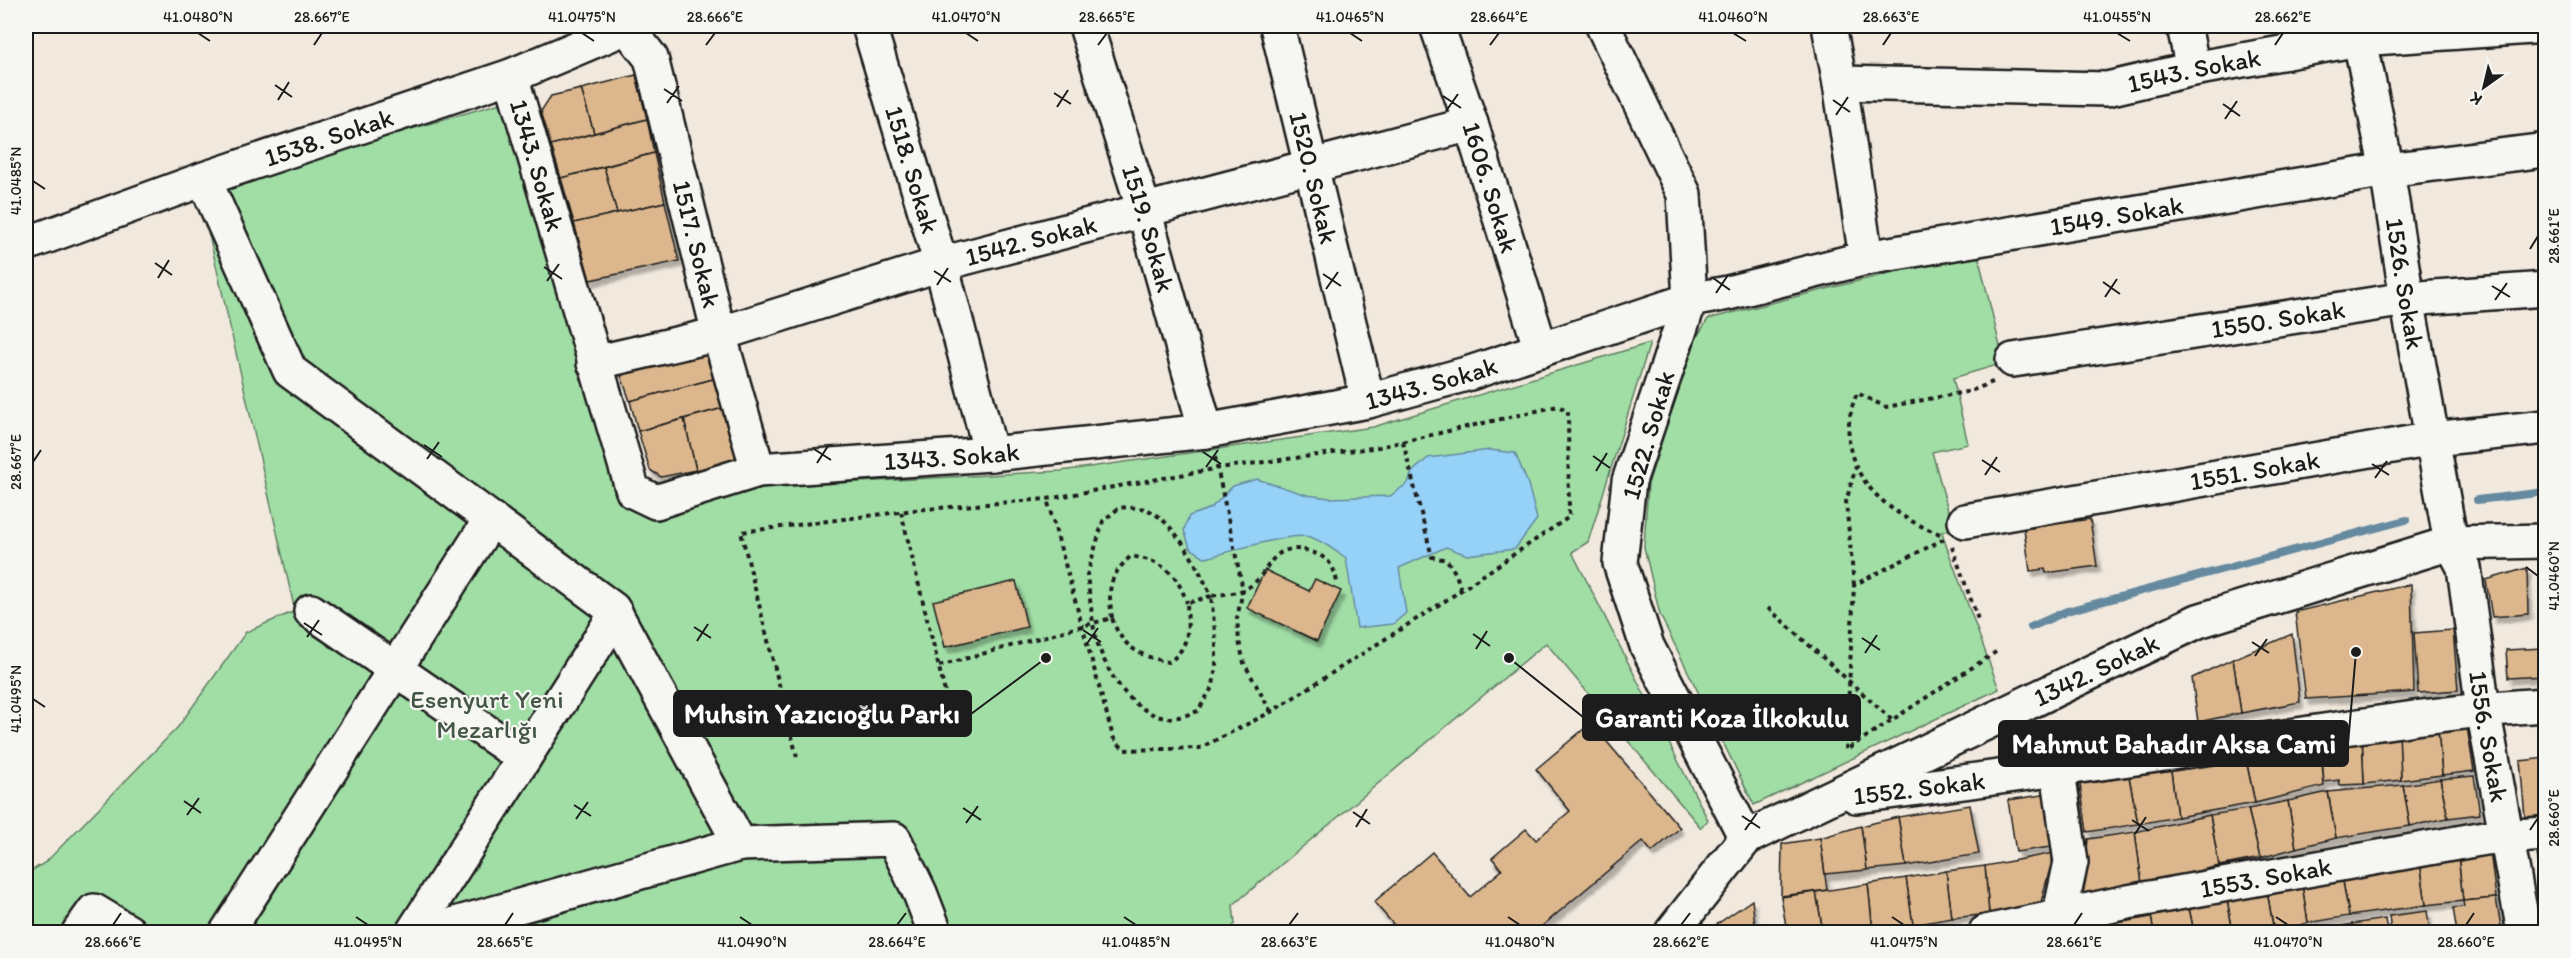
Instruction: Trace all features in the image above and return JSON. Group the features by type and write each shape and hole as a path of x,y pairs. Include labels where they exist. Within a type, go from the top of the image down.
{"street":[{"name":"1538. Sokak","path":"26,244 204,179 511,76 627,26"},
{"name":"1517. Sokak","path":"627,26 651,58 719,334 758,470"},
{"name":"1518. Sokak","path":"869,26 941,264 991,454"},
{"name":"1519. Sokak","path":"1086,26 1144,210 1206,431"},
{"name":"1520. Sokak","path":"1277,26 1368,401"},
{"name":"1606. Sokak","path":"1437,26 1471,124 1541,350"},
{"name":"1522. Sokak","path":"1603,26 1684,194 1690,300 1629,481 1620,562 1647,646 1746,838"},
{"path":"1828,26 1840,83 1866,258"},
{"path":"2184,26 2193,69"},
{"name":"1543. Sokak","path":"1840,83 2107,89 2358,32 2546,26"},
{"name":"1526. Sokak","path":"2358,32 2387,170 2407,299 2451,543"},
{"name":"1343. Sokak","path":"511,76 633,491 656,502 758,470 991,454 1206,431 1368,401 1470,373 1690,300"},
{"name":"1542. Sokak","path":"594,363 719,334 941,264 1471,124"},
{"name":"1549. Sokak","path":"1690,300 1728,293 1866,258 2387,170 2546,150"},
{"path":"204,179 290,371 613,609 740,844"},
{"name":"1550. Sokak","path":"2013,360 2407,299 2546,289"},
{"name":"1551. Sokak","path":"1957,529 2433,439 2546,428"},
{"path":"227,933 491,519"},
{"name":"1342. Sokak","path":"1672,933 1746,838 2198,621 2451,543 2546,541"},
{"name":"1556. Sokak","path":"2451,543 2464,567 2483,708 2523,933"},
{"path":"311,610 524,758"},
{"path":"413,933 616,614"},
{"name":"1552. Sokak","path":"1828,800 2058,771 2125,759 2483,708 2546,705"},
{"path":"2057,926 2071,862 2058,771"},
{"name":"1553. Sokak","path":"1986,933 2057,926 2128,902 2504,835 2546,834"},
{"path":"427,933 740,844 894,839 920,893 935,933"},
{"path":"79,933 94,911 129,933"}],"path":[{"path":"1957,529 1923,528 1890,507 1867,485 1851,454 1847,434 1849,411 1857,393 1886,406 1971,391 1999,380 2013,360"},
{"path":"797,757 741,532 901,512 1047,500 1219,468 1379,447 1558,405 1568,411 1569,517 1461,590 1271,712 1200,748 1124,750 1113,738 1047,500"},
{"path":"1403,442 1410,478 1432,557 1447,561 1456,574 1461,590"},
{"path":"1856,466 1846,502 1854,585 1846,750 1999,650"},
{"path":"1223,491 1243,590 1237,618 1241,652 1253,684 1271,712"},
{"path":"1120,507 1147,509 1166,524 1199,569 1211,596 1216,641 1213,687 1198,711 1179,717 1163,718 1132,701 1117,683 1102,654 1093,623 1087,575 1103,522 1120,507"},
{"path":"901,512 954,729"},
{"path":"1854,585 1957,529"},
{"path":"1957,529 1979,622"},
{"path":"1187,603 1243,590 1251,585 1280,553 1298,547 1322,555 1335,568 1337,583"},
{"path":"1131,556 1153,560 1172,572 1181,585 1187,603 1187,641 1179,655 1169,662 1150,658 1130,648 1116,629 1108,592 1120,565 1131,556"},
{"path":"1768,608 1892,720"},
{"path":"939,666 1112,618"}],"green space":[{"name":"Esenyurt Yeni Mezarlığı","path":"511,100 615,495 660,517 765,487 1061,471 1373,427 1650,343 1588,542 1572,552 1708,820 1701,828 1546,643 1233,905 1235,924 1228,932 26,932 26,874 46,862 178,727 246,632 295,611 199,191"},
{"path":"1977,251 2004,363 1953,378 1968,444 1932,452 1953,528 1942,532 1999,689 1754,805 1660,615 1644,547 1648,484 1693,343 1708,319"}],"water":[{"path":"1490,450 1515,453 1528,484 1537,519 1515,549 1467,555 1446,547 1399,568 1406,613 1393,624 1357,628 1346,558 1315,539 1301,536 1289,537 1206,558 1190,548 1184,530 1189,516 1211,508 1233,486 1257,479 1307,495 1330,498 1390,496 1408,483 1412,472 1428,458"}],"building":[{"path":"636,75 647,119 594,133 581,89"},
{"path":"581,89 594,133 551,145 541,111 551,96"},
{"path":"647,119 654,153 561,178 551,145"},
{"path":"654,153 665,202 617,213 604,167"},
{"path":"604,167 617,213 574,223 561,178"},
{"path":"665,202 679,261 590,280 574,223"},
{"path":"706,348 717,378 630,401 619,370"},
{"path":"717,378 727,407 638,431 630,401"},
{"path":"727,407 742,460 696,470 684,419"},
{"path":"684,419 696,470 661,477 650,470 638,431"},
{"path":"2090,519 2097,566 2046,573 2045,569 2030,571 2024,529"},
{"path":"2527,568 2528,614 2492,617 2486,580"},
{"path":"1265,570 1309,591 1315,579 1341,591 1317,641 1247,608"},
{"path":"1016,581 1027,627 945,647 933,601"},
{"path":"2411,584 2414,692 2306,699 2295,612"},
{"path":"2453,630 2458,690 2418,693 2414,633"},
{"path":"2292,634 2300,702 2241,713 2233,659"},
{"path":"2543,648 2544,676 2508,678 2506,650"},
{"path":"2233,659 2241,713 2198,722 2192,678"},
{"path":"2465,714 2474,771 2442,775 2437,718"},
{"path":"2437,718 2442,775 2401,780 2398,723"},
{"path":"1591,723 1680,828 1652,852 1643,841 1535,932 1400,932 1374,902 1432,852 1470,897 1502,870 1492,858 1526,829 1536,840 1570,811 1536,769"},
{"path":"2399,731 2401,780 2364,784 2362,735"},
{"path":"2362,735 2364,784 2340,785 2339,780 2324,782 2320,739"},
{"path":"2320,739 2324,786 2255,803 2245,755"},
{"path":"2245,755 2255,803 2177,817 2171,771"},
{"path":"2546,758 2546,815 2525,817 2520,761"},
{"path":"2171,771 2177,817 2138,824 2129,777"},
{"path":"2474,776 2480,814 2448,818 2440,779"},
{"path":"2129,777 2138,824 2087,832 2080,784"},
{"path":"2440,779 2448,818 2410,826 2403,785"},
{"path":"2403,785 2410,826 2336,838 2328,792"},
{"path":"2328,792 2336,838 2296,848 2288,801"},
{"path":"2049,794 2057,846 2016,852 2008,800"},
{"path":"2288,801 2296,848 2260,858 2248,809"},
{"path":"1970,805 1979,854 1906,866 1898,817"},
{"path":"2248,809 2260,858 2219,866 2210,815"},
{"path":"2210,815 2219,866 2142,884 2135,832"},
{"path":"1898,817 1906,866 1867,870 1861,826"},
{"path":"1861,826 1867,870 1825,874 1820,838"},
{"path":"2135,832 2142,884 2083,895 2088,839"},
{"path":"1820,838 1827,890 1781,896 1782,844"},
{"path":"2490,851 2496,898 2463,901 2458,856"},
{"path":"2054,853 2040,906 1989,914 1985,866"},
{"path":"2537,853 2546,853 2546,901 2543,901"},
{"path":"2458,856 2463,901 2426,905 2420,862"},
{"path":"2420,862 2426,905 2349,916 2342,876"},
{"path":"1985,866 1989,914 1952,918 1946,871"},
{"path":"1946,871 1952,918 1913,925 1906,878"},
{"path":"2342,876 2349,916 2308,923 2302,885"},
{"path":"1906,878 1913,925 1873,932 1868,884"},
{"path":"1868,884 1873,932 1823,932 1816,892"},
{"path":"2302,885 2308,923 2274,932 2267,891"},
{"path":"2267,891 2274,932 2233,932 2227,900"},
{"path":"1816,892 1823,932 1787,932 1781,897"},
{"path":"2496,898 2502,932 2457,932 2453,908 2464,907 2463,901"},
{"path":"1752,900 1756,932 1711,932 1713,927"},
{"path":"2227,900 2233,932 2194,932 2189,908"},
{"path":"2189,908 2194,932 2154,932 2151,917"},
{"path":"2427,911 2430,932 2391,932 2389,916"},
{"path":"2151,917 2154,932 2119,932 2117,923"},
{"path":"2385,919 2387,932 2353,932 2352,924"},
{"path":"2117,923 2119,932 2072,932"},
{"path":"2352,924 2353,932 2312,931"}],"waterway":[{"path":"2477,500 2546,492"},
{"path":"2031,627 2067,611 2406,520"}],"place":[{"name":"Mahmut Bahadır Aksa Cami","path":"2356,652"},
{"name":"Muhsin Yazıcıoğlu Parkı","path":"1046,658"},
{"name":"Garanti Koza İlkokulu","path":"1509,658"}]}
